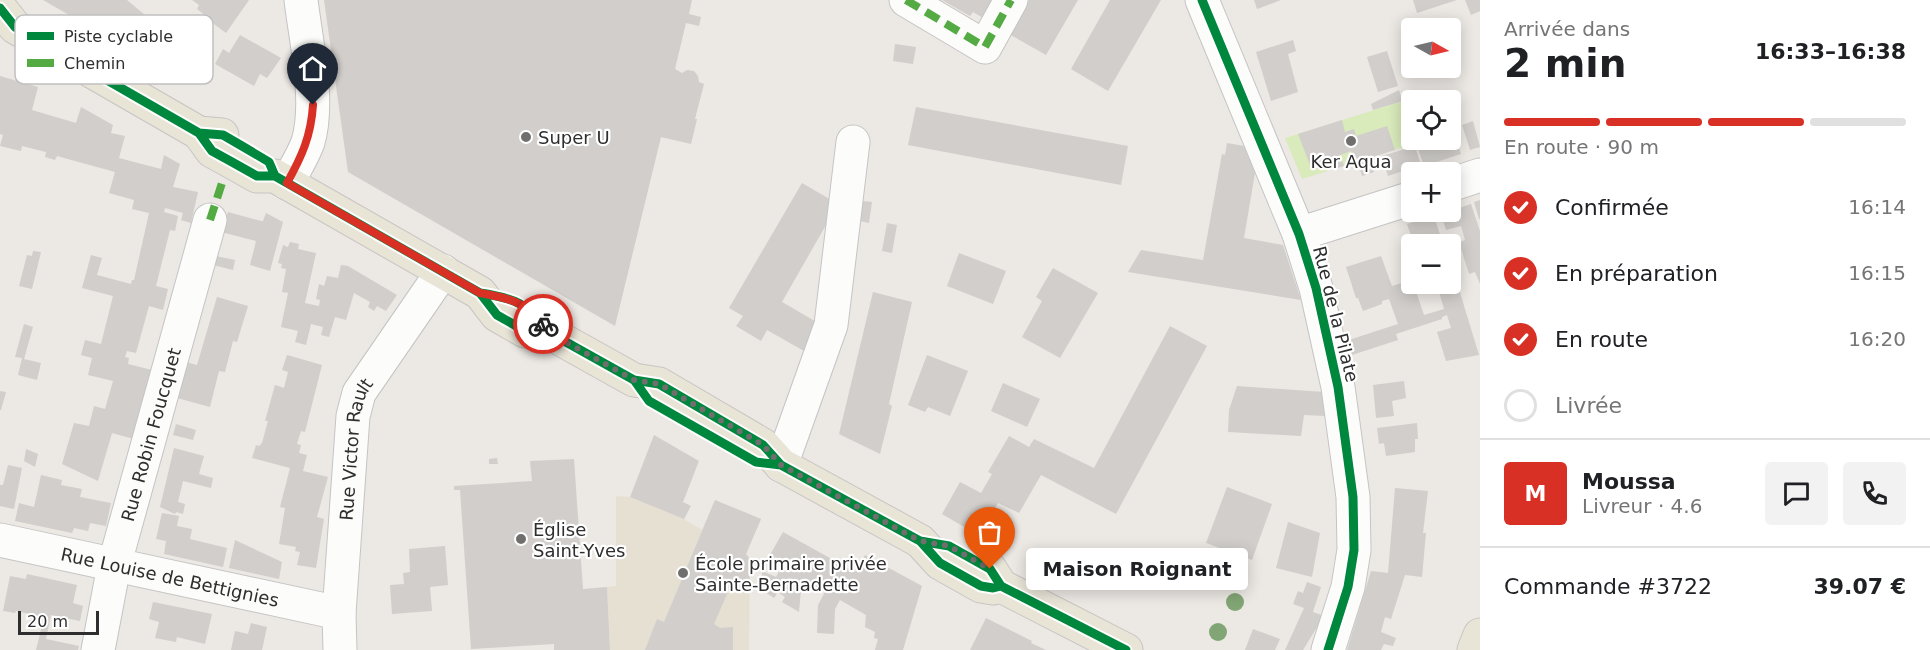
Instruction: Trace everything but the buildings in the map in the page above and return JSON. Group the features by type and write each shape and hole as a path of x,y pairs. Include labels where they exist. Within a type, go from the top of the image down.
{"main road":[{"path":"115,84 199,133 212,151 257,176 281,179 480,293 497,315 525,331 548,332 634,380 659,384 763,445 781,465 920,541 940,563 981,586 993,588 1001,586 1125,650"}],"street":[{"path":"281,179 308,143 312,122 313,105 301,0"},
{"path":"906,0 985,47 1011,0"},
{"name":"Rue de la Pilate","path":"1202,0 1299,234 1316,288 1338,387 1353,497 1355,531 1352,567 1328,650"},
{"path":"781,465 831,325 853,142"},
{"path":"1461,181 1480,175"},
{"path":"1299,234 1401,202"},
{"name":"Rue Robin Foucquet","path":"98,650 114,566 210,220"},
{"name":"Rue Victor Rault","path":"340,650 339,613 352,416 359,393 443,271"},
{"name":"Rue Louise de Bettignies","path":"0,540 339,613"}],"shaded area":[{"name":"École primaire privée Sainte-Bernadette","path":"616,496 630,497 684,519 702,530 715,500 761,519 746,554 750,559 749,650 610,650 607,587 616,586"}],"green space":[{"name":"Ker Aqua","path":"1401,102 1401,148 1302,179 1285,138"}],"marked path":[{"path":"906,0 985,47 1011,0"},
{"path":"210,220 223,180"}],"cycle path":[{"path":"1202,0 1299,234 1316,288 1338,387 1353,497 1354,550 1348,587 1328,650"},
{"path":"0,8 15,27"},
{"path":"114,84 199,133 223,135 269,162 275,176"},
{"path":"199,133 212,151 257,176 275,176 480,293 497,315 525,331 548,332 634,380 659,384 763,445 781,465 920,541 940,563 981,586 993,588 1001,586"},
{"path":"480,293 502,297 527,308 548,332"},
{"path":"634,380 649,401 756,462 781,465"},
{"path":"920,541 949,546 990,569 1001,586 1126,650"}],"way so far":[{"path":"543,324 548,332 634,380 659,384 763,445 781,465 920,541 949,546 990,569"}],"place":[{"name":"Super U","path":"526,137"},
{"name":"Ker Aqua","path":"1351,141"},
{"name":"Église Saint-Yves","path":"521,539"},
{"name":"Maison Roignant","path":"990,569"},
{"name":"École primaire privée Sainte-Bernadette","path":"683,573"}],"route":[{"path":"313,105 308,143 287,183 480,293 507,297 520,304 536,314 543,324"}]}
